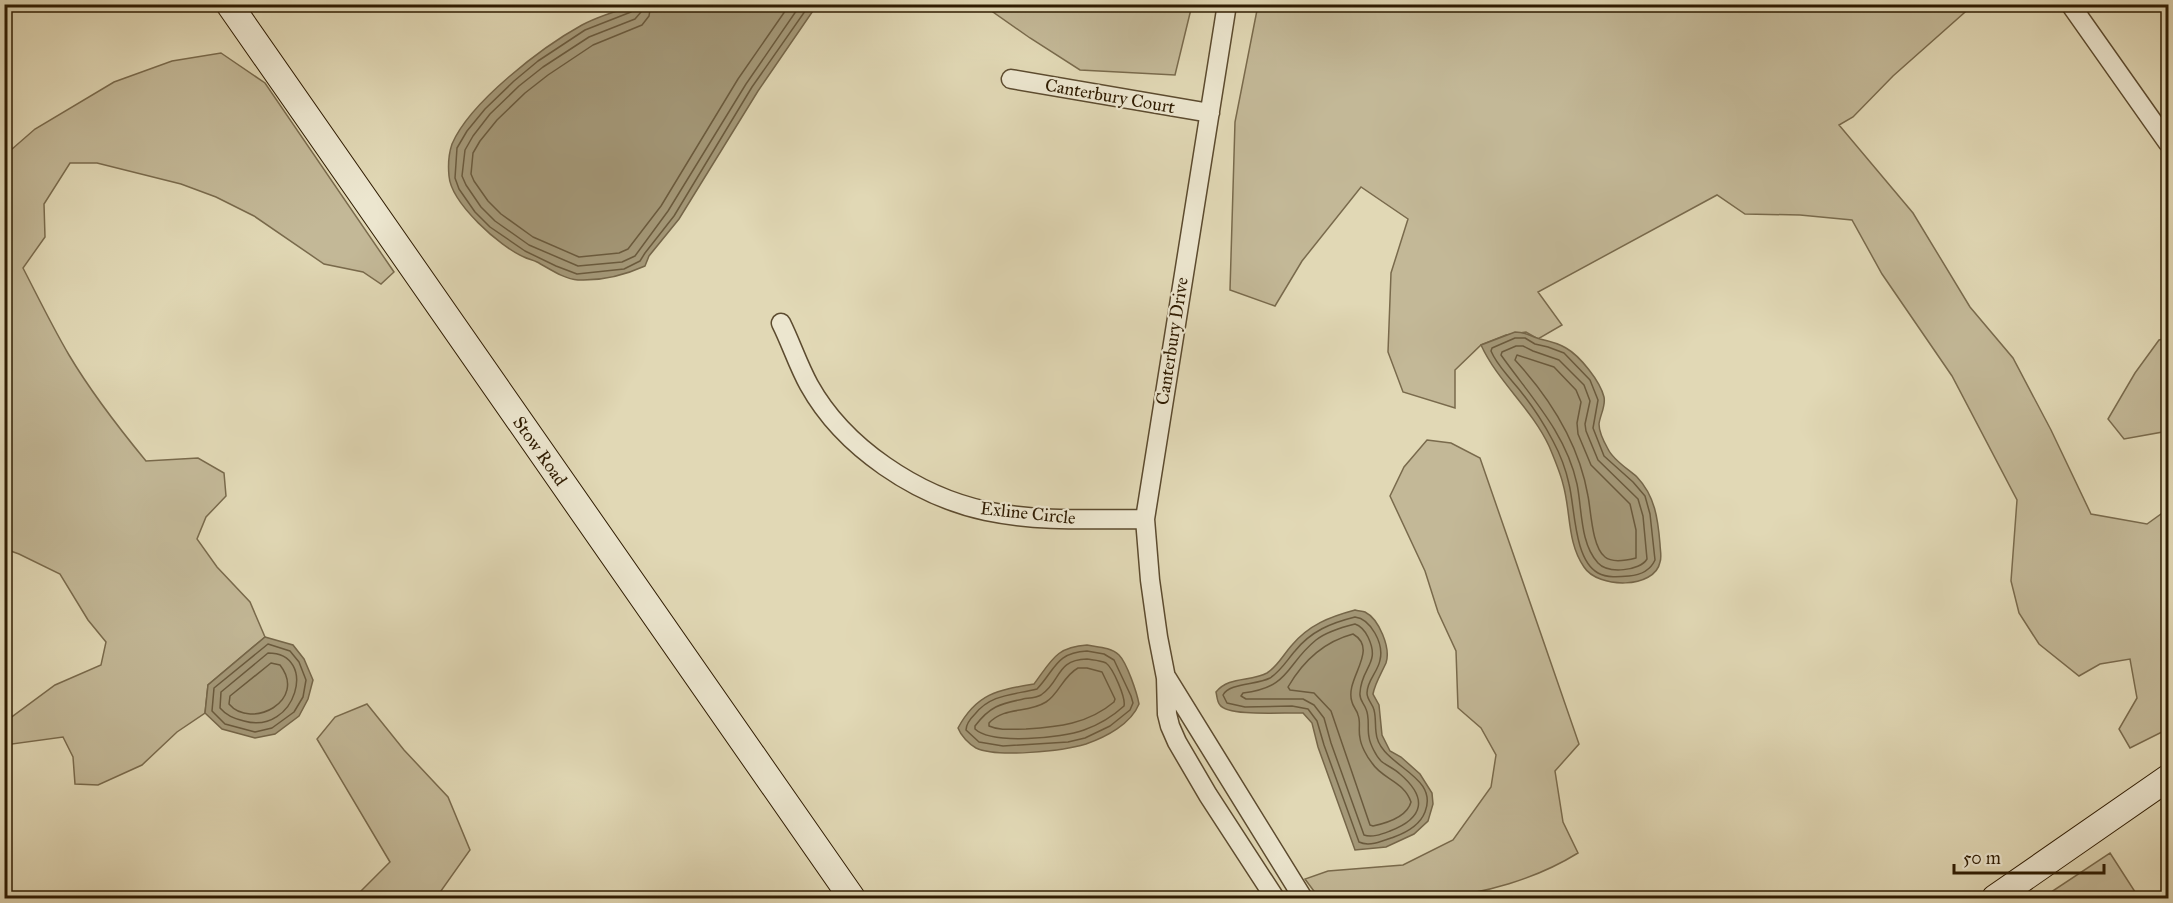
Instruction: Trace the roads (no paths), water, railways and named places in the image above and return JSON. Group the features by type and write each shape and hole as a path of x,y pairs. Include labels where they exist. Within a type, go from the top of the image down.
{"street":[{"name":"Stow Road","path":"229,4 852,898"},
{"name":"Canterbury Drive","path":"1227,4 1145,519 1150,580 1166,678 1167,714 1170,726 1208,795 1272,893"},
{"path":"2070,4 2169,143"},
{"name":"Canterbury Court","path":"1011,79 1210,113"},
{"name":"Exline Circle","path":"781,323 809,385 828,412 856,443 903,478 926,490 986,511 1071,519 1145,519"},
{"name":"Canterbury Drive","path":"1166,678 1303,898"},
{"path":"1995,898 2169,778"},
{"path":"1208,795 1230,782"},
{"path":"1272,893 1288,875"}],"water":[{"path":"637,5 817,5 758,91 679,219 649,256 645,266 621,275 587,280 573,279 562,276 514,252 478,223 458,199 452,187 449,176 449,155 461,128 474,111 528,61 582,25"},
{"path":"1515,332 1557,343 1566,348 1583,363 1602,391 1604,407 1599,424 1603,440 1613,457 1643,484 1654,508 1661,558 1656,571 1648,577 1625,583 1601,579 1591,574 1579,558 1572,538 1566,495 1549,446 1534,420 1496,371 1481,345"},
{"path":"1355,610 1365,612 1375,621 1383,634 1387,650 1386,663 1373,694 1379,705 1382,735 1390,751 1401,757 1420,774 1432,793 1433,804 1428,821 1414,834 1386,847 1355,850 1318,747 1312,723 1303,713 1246,713 1225,709 1219,704 1216,692 1233,681 1267,673 1305,632 1328,619"},
{"path":"265,637 293,645 304,659 313,680 308,699 299,716 275,734 255,738 222,729 205,713 208,685"},
{"path":"1087,645 1116,652 1125,664 1134,686 1139,704 1130,718 1117,729 1076,747 1014,753 999,753 976,748 961,734 958,728 965,716 981,700 999,691 1034,684 1061,652"}]}
